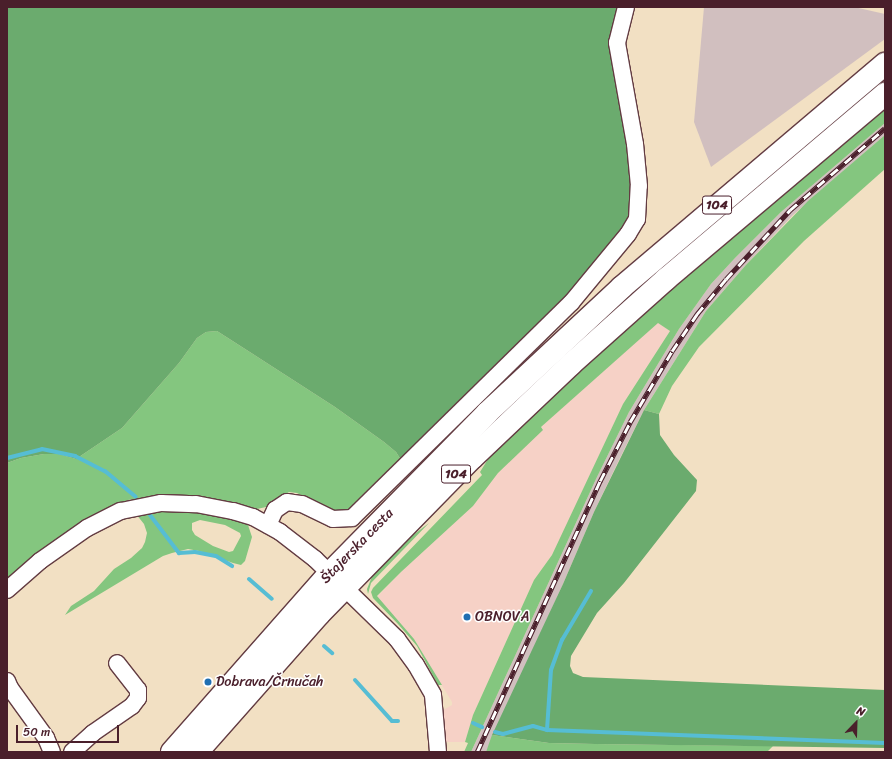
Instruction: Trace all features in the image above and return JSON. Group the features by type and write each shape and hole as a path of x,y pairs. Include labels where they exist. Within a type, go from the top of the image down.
{"main road":[{"name":"Štajerska cesta","path":"172,752 338,581 480,420 552,350 711,210 885,64"},
{"name":"Štajerska cesta","path":"197,752 303,631 338,581 472,458 571,364 671,274 885,94"}],"street":[{"path":"268,525 275,510 287,502 302,504 333,519 352,518 571,302 628,234 637,219 639,186 635,144 617,43 626,7"},
{"path":"7,590 40,561 81,532 121,512 161,503 196,504 233,511 253,517 294,542 338,581 397,638 416,665 433,695 438,752"},
{"path":"72,752 93,733 132,706 138,698 138,690 117,663"},
{"path":"7,681 10,688 46,738 52,752"}],"shaded area":[{"path":"704,7 854,7 885,14 885,39 711,167 694,122"},
{"path":"885,123 885,135 793,215 745,266 706,311 644,410 618,462 486,752 471,752 596,479 629,412 679,329 711,284 781,212"},
{"path":"658,322 670,331 623,404 552,555 534,580 473,715 465,742 446,742 443,710 452,705 452,702 414,639 377,597 401,572 473,506 498,473 543,429 541,427"}],"green space":[{"path":"7,7 619,7 609,45 631,161 631,218 583,282 403,463 396,452 384,442 335,407 217,331 206,332 197,338 179,363 122,428 76,459 59,454 44,454 21,458 7,463"},
{"path":"885,106 885,123 781,212 735,258 711,284 679,329 629,412 596,479 471,752 464,752 468,743 465,742 473,715 534,580 552,555 623,404 670,331 658,323 541,427 543,430 498,473 473,506 377,596 414,639 442,685 438,685 417,646 373,598 371,592 373,588 482,475 480,472 493,451 660,295"},
{"path":"885,135 885,169 804,241 699,347 672,386 659,414 644,410 706,311 745,266 808,201"},
{"path":"217,331 335,407 384,442 396,452 403,463 349,511 339,512 329,509 297,493 289,492 266,507 257,509 198,497 161,496 128,500 72,531 7,582 7,463 21,458 44,454 59,454 76,459 122,428 179,363 197,338 206,332"},
{"path":"644,410 659,414 660,435 674,455 697,480 696,491 624,583 597,613 571,656 570,666 573,673 583,677 885,690 885,748 549,743 492,735 563,584 594,512"},
{"path":"165,509 180,509 242,520 248,525 252,537 245,561 241,565 199,551 188,549 172,553 163,556 65,615 71,606 94,591 114,569 131,558 142,548 147,533 144,524 136,514","holes":["200,520 225,525 240,533 241,536 233,551 229,552 213,546 195,535 192,530 192,523"]},
{"path":"429,523 371,583 368,594 367,589 373,574 400,545"},
{"path":"492,735 549,743 773,746 767,752 486,752"}],"waterway":[{"path":"7,458 42,449 75,456 105,471 136,497"},
{"path":"150,515 179,553 195,552 216,556 232,566"},
{"path":"249,579 272,599"},
{"path":"547,730 551,670 562,640 591,591"},
{"path":"324,646 332,653"},
{"path":"355,680 392,721 398,721"},
{"path":"473,723 482,727"},
{"path":"495,732 503,734 533,726 547,730 885,743"}],"railway":[{"path":"477,752 600,481 630,422 672,351 697,314 726,279 790,210 885,128"}],"place":[{"name":"OBNOVA","path":"467,617"},
{"name":"Dobrava/Črnučah","path":"208,682"}]}
